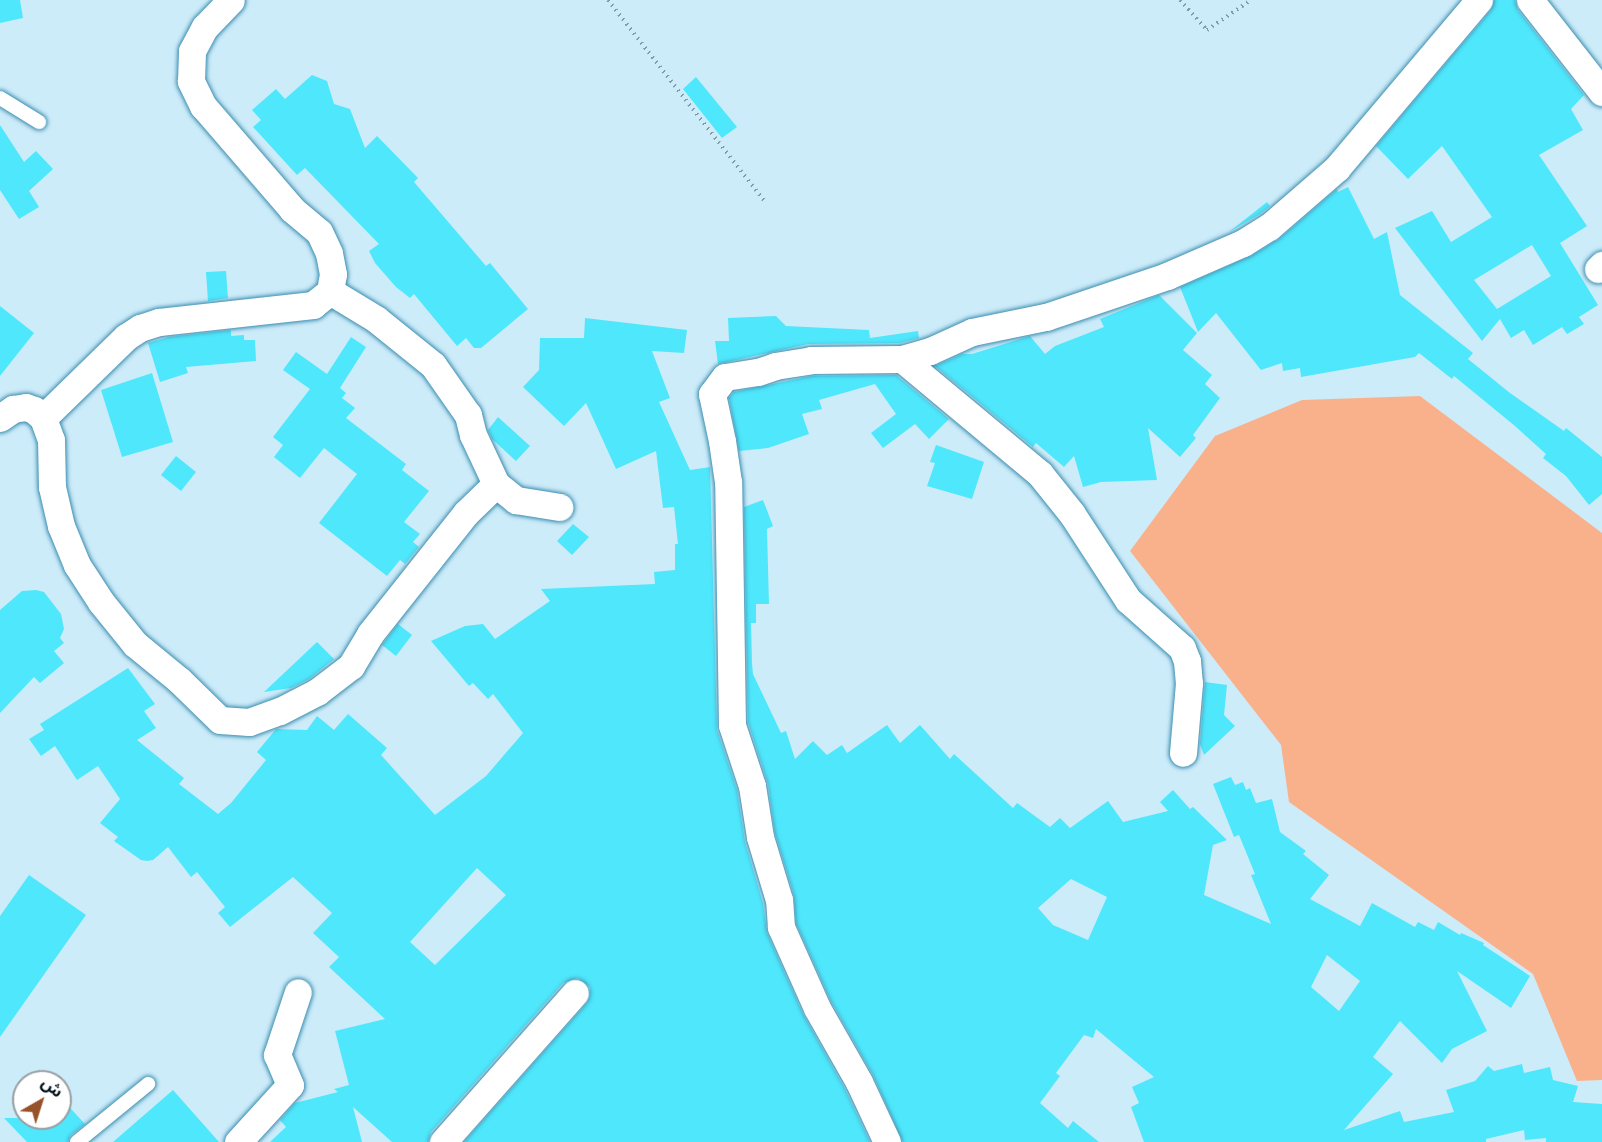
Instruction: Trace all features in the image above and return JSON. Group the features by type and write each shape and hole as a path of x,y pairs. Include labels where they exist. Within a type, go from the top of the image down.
{"street":[{"path":"43,418 126,337 140,328 159,322 313,305 330,291 333,274 329,253 319,232 292,209 203,106 191,81 192,51 205,27 231,0"},
{"path":"887,1142 859,1082 817,1008 782,927 779,900 760,837 752,786 732,725 728,482 723,441 712,393 725,377 793,363 811,360 902,359 930,351 972,332 1046,317 1167,276 1243,243 1269,227 1336,168 1479,0"},
{"path":"1530,0 1602,92"},
{"path":"330,291 376,319 433,365 468,415 473,435 496,484 516,501 559,507"},
{"path":"902,359 1040,474 1072,514 1128,600 1182,648 1187,661 1189,683 1183,753"},
{"path":"0,418 13,408 26,407 34,410 43,418 51,440 52,487 61,526 77,566 101,602 135,645 179,680 220,720 249,722 280,711 317,692 351,666 370,634 466,513 496,484"},
{"path":"238,1142 290,1085 277,1055 298,992"},
{"path":"443,1142 575,993"}],"lane":[{"path":"0,98 39,122"},
{"path":"77,1142 147,1084"}],"path":[{"path":"608,0 765,202"},
{"path":"1180,0 1207,30 1251,0"}],"shaded area":[{"path":"1420,396 1602,533 1602,1080 1577,1081 1533,974 1289,802 1281,745 1130,551 1215,436 1302,400"}],"building":[{"path":"0,0 20,0 23,18 0,23"},
{"path":"1494,0 1515,0 1518,10 1584,95 1571,109 1583,130 1539,155 1587,226 1560,243 1598,305 1579,317 1584,324 1567,334 1562,327 1533,345 1524,330 1511,338 1500,319 1482,341 1395,228 1432,211 1451,242 1492,217 1442,146 1408,179 1376,146 1491,10","holes":["1532,245 1551,276 1497,309 1474,280"]},
{"path":"312,75 327,81 334,104 350,109 365,148 377,136 418,178 414,182 486,266 490,263 528,309 481,348 474,348 466,338 457,346 414,294 410,298 396,287 375,263 369,251 379,244 305,168 297,175 253,127 261,120 252,110 276,89 285,99"},
{"path":"696,77 737,127 722,138 683,89"},
{"path":"0,125 24,162 36,151 53,169 29,191 39,207 19,219 0,190"},
{"path":"1348,187 1374,239 1387,232 1400,295 1473,353 1468,359 1510,393 1564,431 1566,428 1602,457 1602,494 1589,505 1566,476 1543,458 1546,454 1515,426 1454,376 1452,379 1419,353 1415,357 1301,377 1300,368 1283,371 1282,363 1261,370 1216,313 1198,332 1180,287 1251,256 1279,239 1337,189 1338,192"},
{"path":"1267,202 1270,206 1260,214 1229,232"},
{"path":"226,271 228,298 208,301 206,272"},
{"path":"1159,295 1197,333 1183,350 1212,375 1205,384 1220,398 1193,435 1196,438 1180,457 1148,428 1157,480 1101,482 1083,487 1074,456 1064,467 1036,443 1033,447 935,366 962,354 972,354 1030,336 1045,354 1055,346 1104,327 1100,319"},
{"path":"0,306 34,333 0,376"},
{"path":"776,316 786,326 869,330 870,338 918,331 919,338 900,343 808,344 718,364 715,341 729,341 728,318"},
{"path":"585,318 687,330 684,353 652,351 670,398 659,402 690,470 710,467 717,730 737,790 745,842 763,903 767,933 803,1014 845,1089 870,1142 464,1142 587,1003 590,987 578,978 563,983 431,1132 428,1142 392,1142 353,1107 362,1142 270,1142 286,1127 280,1120 295,1103 338,1092 334,1089 349,1085 335,1031 385,1019 329,967 339,957 313,933 332,913 293,877 230,927 218,913 225,907 197,872 191,877 168,847 153,860 147,861 141,860 114,841 118,837 100,823 120,799 98,766 77,780 55,746 41,756 29,739 44,730 40,724 128,668 155,704 144,711 156,728 137,740 184,778 179,784 218,814 231,803 266,760 257,752 276,729 307,730 317,716 334,730 348,714 387,748 381,755 435,815 486,776 523,733 493,694 488,699 473,683 469,686 431,641 465,626 483,624 495,639 550,601 541,589 655,584 654,572 675,570 675,544 678,544 674,507 663,508 656,451 616,469 586,403 564,426 523,387 539,370 540,338 584,338","holes":["477,868 506,895 435,965 410,942"]},
{"path":"231,330 231,336 244,335 244,340 255,340 256,361 186,367 188,373 160,382 148,343 169,337"},
{"path":"351,337 366,347 340,388 346,393 342,398 355,408 346,418 406,464 402,470 429,491 404,522 420,534 413,542 419,547 405,564 400,560 387,576 319,523 357,474 324,448 300,478 274,457 283,445 273,437 310,389 283,370 296,352 327,374"},
{"path":"152,373 173,442 122,457 101,390"},
{"path":"896,375 949,419 929,439 915,424 883,448 871,433 896,414 875,384 819,400 822,409 802,414 809,434 768,448 739,451 729,398 734,392 812,376"},
{"path":"498,417 530,446 516,461 492,439 488,430"},
{"path":"936,445 984,462 972,499 927,486 935,463 930,462"},
{"path":"176,456 196,472 181,491 161,475"},
{"path":"763,500 773,526 767,529 769,604 756,604 756,623 751,623 753,674 781,733 786,731 795,759 813,741 827,755 842,745 847,753 887,725 900,743 920,725 950,759 954,754 1013,808 1017,803 1050,827 1060,818 1070,828 1108,801 1123,822 1168,811 1160,802 1173,790 1190,809 1193,807 1227,840 1213,845 1204,895 1271,924 1251,875 1255,874 1239,835 1234,837 1213,784 1231,777 1235,785 1243,782 1246,790 1250,788 1256,803 1272,799 1280,832 1306,851 1303,854 1329,875 1310,899 1360,926 1372,903 1415,927 1418,922 1434,930 1438,922 1460,935 1461,933 1484,943 1483,945 1530,976 1511,1008 1457,971 1487,1031 1452,1049 1442,1063 1400,1021 1373,1057 1393,1074 1344,1130 1400,1111 1404,1122 1454,1112 1446,1090 1475,1081 1488,1066 1494,1071 1522,1064 1524,1073 1550,1067 1553,1080 1578,1086 1573,1102 1602,1104 1602,1142 1546,1142 1546,1138 1525,1140 1524,1130 1486,1139 1486,1142 1144,1142 1131,1107 1139,1103 1132,1087 1154,1077 1096,1029 1093,1038 1084,1035 1056,1073 1060,1076 1040,1103 1068,1128 1073,1121 1099,1142 903,1142 873,1075 831,1001 796,923 794,895 775,833 768,784 748,722 744,507","holes":["1071,879 1107,897 1088,940 1053,925 1038,908","1327,955 1360,981 1339,1011 1311,987"]},
{"path":"573,524 589,537 572,555 557,541"},
{"path":"22,591 44,592 61,614 64,629 60,638 64,643 54,651 64,663 40,683 34,677 0,713 0,610"},
{"path":"398,624 412,635 396,656 382,645"},
{"path":"317,642 334,659 309,679 291,688 264,692"},
{"path":"1205,682 1227,685 1224,715 1235,726 1204,755 1200,744"},
{"path":"29,875 86,915 0,1037 0,916"},
{"path":"173,1090 219,1142 113,1142"},
{"path":"72,1110 85,1124 71,1135 68,1142 27,1142 16,1130 72,1130"},
{"path":"4,1118 12,1118 12,1126"}]}
